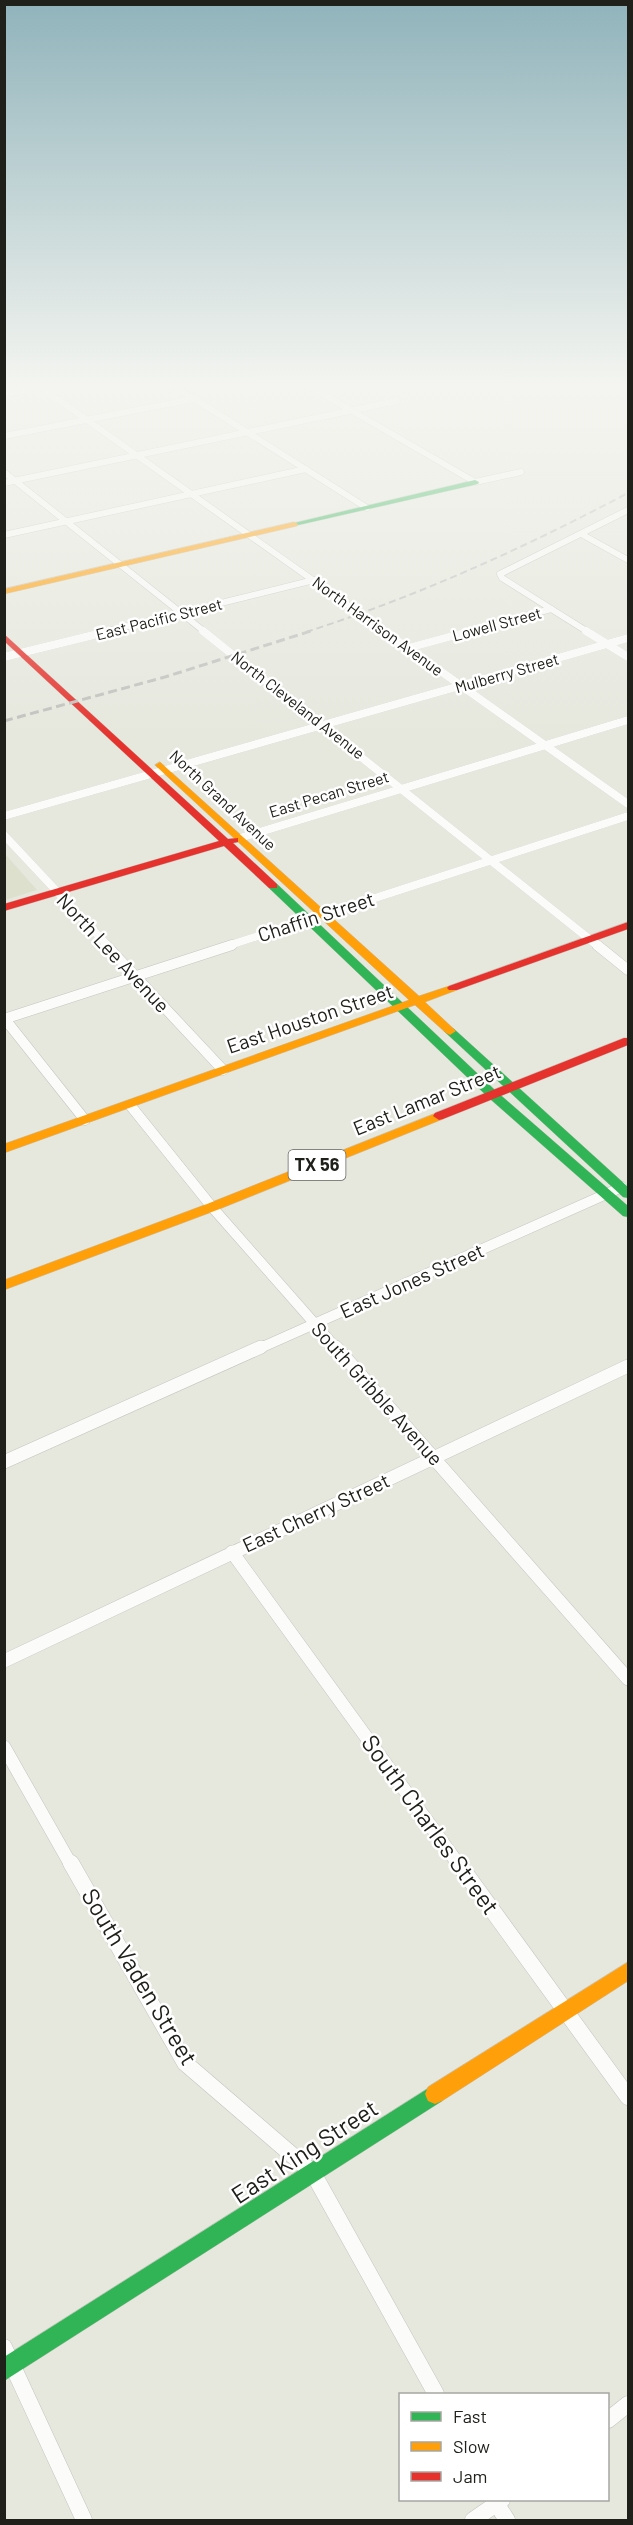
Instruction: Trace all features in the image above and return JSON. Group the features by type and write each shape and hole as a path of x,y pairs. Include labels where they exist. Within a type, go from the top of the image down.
{"main road":[{"path":"4,592 385,504"},
{"name":"North Grand Avenue","path":"4,622 29,651 233,840 324,915 625,1190"},
{"name":"North Grand Avenue","path":"4,636 29,651"},
{"name":"North Grand Avenue","path":"233,840 309,920 493,1095 628,1213"},
{"name":"East Pecan Street","path":"4,908 233,840"},
{"name":"East Houston Street","path":"4,1149 628,925"},
{"name":"East Lamar Street","path":"4,1285 212,1207 628,1041"},
{"name":"East King Street","path":"9,2367 628,1971"}],"street":[{"name":"North Cleveland Avenue","path":"43,504 404,789 628,970"},
{"path":"4,535 148,504"},
{"name":"North Harrison Avenue","path":"207,504 628,804"},
{"path":"360,504 367,508"},
{"path":"628,510 583,535 500,574 502,578 628,657"},
{"path":"583,535 628,560"},
{"name":"East Pacific Street","path":"4,657 314,580"},
{"name":"Lowell Street","path":"408,648 551,609"},
{"name":"Mulberry Street","path":"4,816 463,687 628,638"},
{"name":"East Pecan Street","path":"233,840 628,720"},
{"name":"Chaffin Street","path":"5,1019 628,816"},
{"name":"North Lee Avenue","path":"4,835 223,1070"},
{"path":"5,1019 85,1120"},
{"name":"South Gribble Avenue","path":"130,1105 212,1207 435,1457 628,1679"},
{"path":"517,1116 535,1109"},
{"name":"East Jones Street","path":"4,1462 608,1194 625,1190"},
{"name":"East Cherry Street","path":"4,1661 628,1366"},
{"name":"South Charles Street","path":"232,1552 628,2097"},
{"name":"South Vaden Street","path":"4,1747 185,2063 313,2173 435,2393"},
{"path":"4,2348 9,2367 84,2520"},
{"path":"609,2419 628,2404"},
{"path":"472,2520 497,2501 507,2520"}],"shaded area":[{"path":"5,854 37,890 5,900"}],"railway":[{"path":"306,632 389,603 470,570 607,504"},
{"path":"4,721 165,677 311,631"}],"traffic: fast":[{"path":"294,524 381,504"},
{"path":"273,886 493,1095 628,1213"},
{"path":"450,1031 628,1194"},
{"path":"4,2370 435,2094"}],"traffic: slow":[{"path":"4,592 294,524"},
{"path":"160,765 450,1031"},
{"path":"4,1149 453,988"},
{"path":"4,1285 212,1207 439,1116"},
{"path":"435,2094 628,1971"}],"traffic: jam":[{"path":"4,636 273,886"},
{"path":"4,908 234,840"},
{"path":"453,988 628,925"},
{"path":"439,1116 628,1041"}]}
